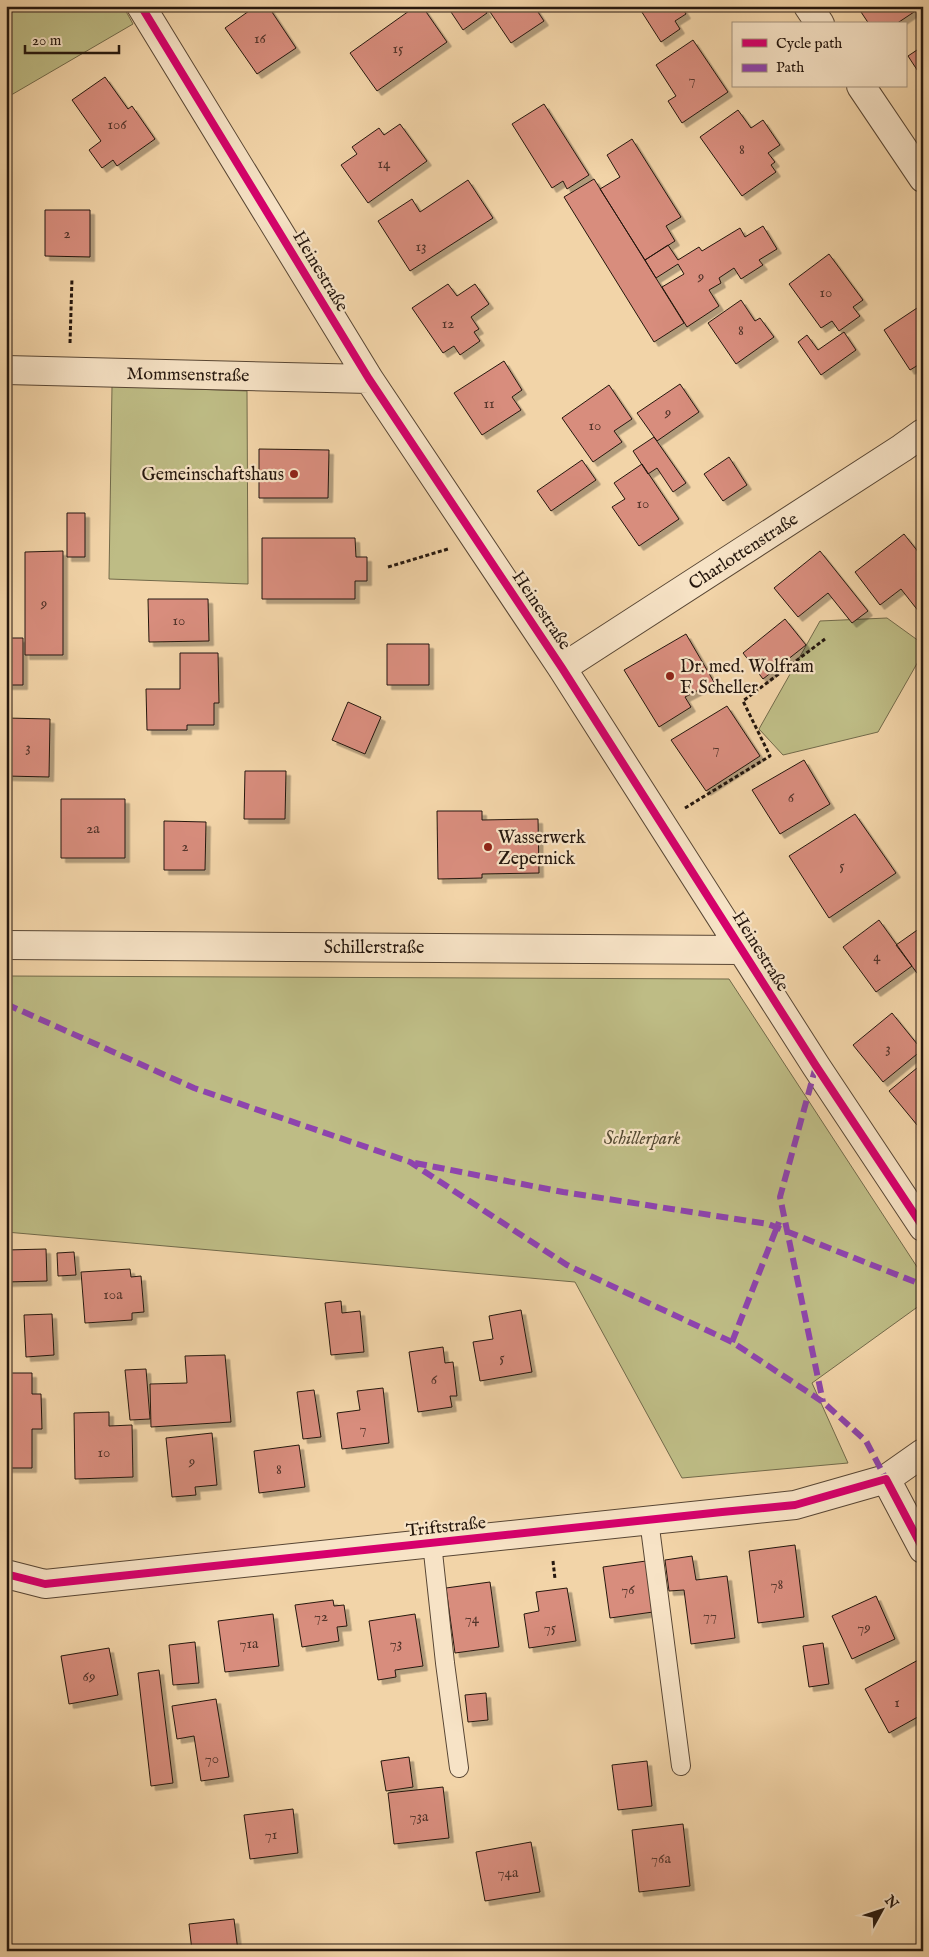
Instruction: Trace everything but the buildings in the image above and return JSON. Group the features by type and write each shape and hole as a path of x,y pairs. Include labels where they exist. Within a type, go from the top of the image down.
{"street":[{"name":"Heinestraße","path":"141,6 369,379 562,668 741,950 923,1227"},
{"path":"808,6 819,22"},
{"path":"862,88 923,178"},
{"name":"Mommsenstraße","path":"6,370 369,379"},
{"name":"Charlottenstraße","path":"562,668 923,433"},
{"name":"Schillerstraße","path":"6,945 741,950"},
{"name":"Triftstraße","path":"6,1574 45,1584 795,1504 886,1479 923,1453"},
{"path":"886,1479 923,1549"}],"lane":[{"path":"649,1520 682,1766"},
{"path":"432,1543 459,1768"}],"path":[{"path":"69,372 72,278"},
{"path":"388,567 477,540"},
{"path":"661,823 770,756 744,701 825,639"}],"green space":[{"path":"6,6 123,6 133,24 6,98"},
{"path":"112,386 247,391 248,584 109,579"},
{"path":"887,618 923,644 923,653 878,732 783,755 759,729 820,621"},
{"name":"Schillerpark","path":"6,976 729,979 923,1276 923,1303 812,1383 848,1463 682,1478 575,1282 6,1232"}],"marked path":[{"path":"6,1004 194,1088 410,1162 567,1265 732,1342 823,1402 866,1441 886,1479"},
{"path":"816,1066 780,1197 823,1402"},
{"path":"415,1163 563,1192 768,1224 923,1285"},
{"path":"732,1342 779,1222"}],"cycle path":[{"path":"141,6 369,379 562,668 816,1066 923,1227"},
{"path":"6,1574 45,1584 795,1505 886,1479 923,1549"}],"place":[{"name":"Gemeinschaftshaus","path":"294,474"},
{"name":"Dr. med. Wolfram F. Scheller","path":"670,676"},
{"name":"Wasserwerk Zepernick","path":"488,847"}]}
